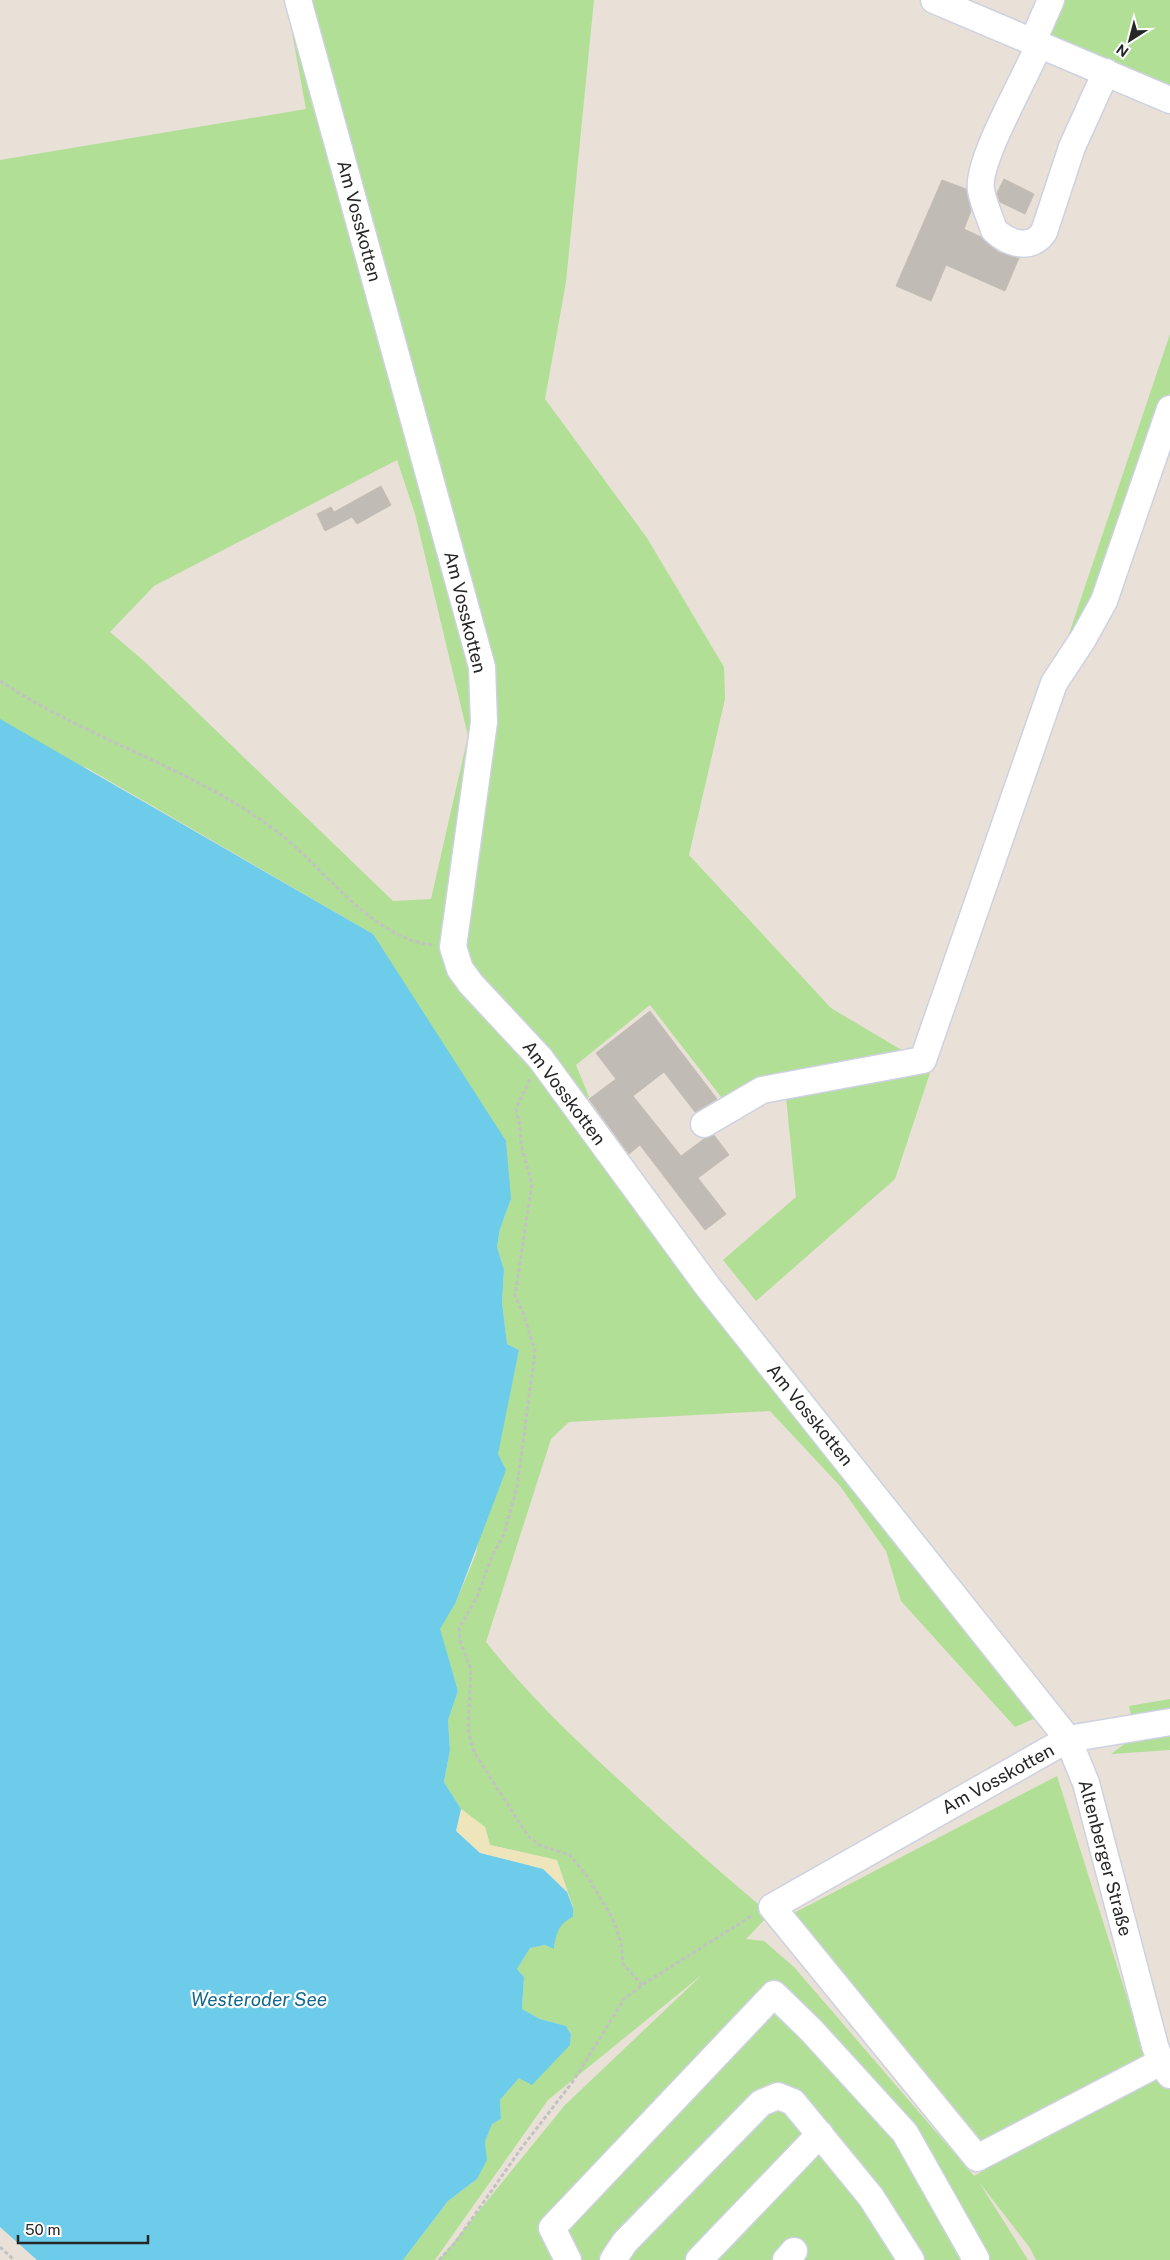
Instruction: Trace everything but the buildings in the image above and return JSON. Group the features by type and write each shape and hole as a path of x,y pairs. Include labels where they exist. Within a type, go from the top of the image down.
{"street":[{"name":"Am Vosskotten","path":"298,0 482,667 484,722 453,947 460,969 471,984 540,1058 708,1287 1068,1739 772,1907"},
{"path":"934,0 1170,100"},
{"path":"1051,0 1036,43 1031,66 988,155 981,178 981,189 994,230 998,234 1020,244 1034,242 1044,232 1072,147 1106,72"},
{"path":"704,1124 762,1090 923,1060 1054,683 1083,639 1104,601 1170,409"},
{"path":"1068,1739 1170,1722"},
{"name":"Altenberger Straße","path":"1068,1739 1086,1783 1166,2068"},
{"path":"772,1907 977,2158 1166,2068"},
{"path":"568,2260 552,2228 774,1994 811,2030 906,2134 976,2259 974,2260"},
{"path":"613,2260 625,2242 761,2103 778,2096 793,2102 820,2134 871,2197 911,2260"},
{"path":"699,2260 820,2134"}],"path":[{"path":"0,681 53,714 162,763 223,796 280,833 347,898 397,935 420,944 453,947"},
{"path":"540,1058 516,1109 520,1126 521,1145 532,1184 515,1296 524,1315 535,1351 517,1487 504,1534 492,1556 477,1598 459,1628 460,1641 471,1669 468,1730 474,1752 528,1836 539,1845 570,1855 587,1876 612,1917 621,1942 623,1964 642,1985"},
{"path":"438,2260 455,2243 520,2150 574,2080 624,1999 642,1985 754,1914 772,1907"},
{"path":"0,2247 14,2260"}],"green space":[{"path":"286,0 594,0 566,282 545,399 647,538 724,667 725,699 689,855 831,1008 915,1058 725,1102 650,1005 576,1065 589,1097 570,1111 1050,1712 1015,1727 901,1601 886,1551 840,1486 770,1411 569,1422 551,1439 486,1642 532,1695 582,1745 692,1847 770,1914 746,1939 764,1941 794,1967 974,2176 1159,2074 1170,2084 1170,2260 1036,2260 1030,2248 979,2182 1028,2260 439,2260 565,2105 703,1974 548,2100 435,2260 403,2260 448,2201 477,2179 486,2160 485,2142 492,2124 501,2119 500,2100 519,2078 570,2045 571,2034 566,2026 540,2019 522,2009 524,1977 517,1969 530,1948 545,1945 554,1949 556,1932 573,1907 557,1860 490,1845 485,1827 461,1809 444,1782 450,1750 448,1720 458,1691 439,1629 456,1602 476,1554 519,1350 507,1344 502,1302 504,1270 497,1247 500,1229 511,1199 373,934 87,768 23,752 0,739 0,160 306,109","holes":["397,460 415,514 468,736 431,899 393,901 144,661 110,632 154,586"]},
{"path":"1056,0 1170,0 1170,90 1041,34"},
{"path":"1170,334 1170,393 1094,608 1067,640"},
{"path":"931,1070 895,1179 756,1301 723,1260 796,1197 786,1097"},
{"path":"1170,1699 1170,1750 1111,1754 1136,1735 1129,1706"},
{"path":"1057,1776 1148,2064 986,2146 794,1913"}],"sand":[{"path":"461,1809 485,1827 490,1845 556,1860 567,1892 543,1869 480,1853 456,1831"}],"water":[{"name":"Westeroder See","path":"0,719 373,934 506,1141 511,1199 500,1229 497,1247 504,1270 502,1302 507,1344 519,1350 498,1454 506,1470 456,1602 440,1629 458,1691 448,1720 450,1750 444,1782 461,1809 456,1831 480,1853 543,1869 567,1892 573,1908 573,1917 561,1926 554,1949 545,1945 530,1948 517,1969 524,1977 522,2009 540,2019 566,2026 571,2034 570,2045 532,2085 519,2078 500,2100 501,2119 492,2124 485,2142 487,2160 477,2179 448,2201 403,2260 37,2260 0,2227"}]}
